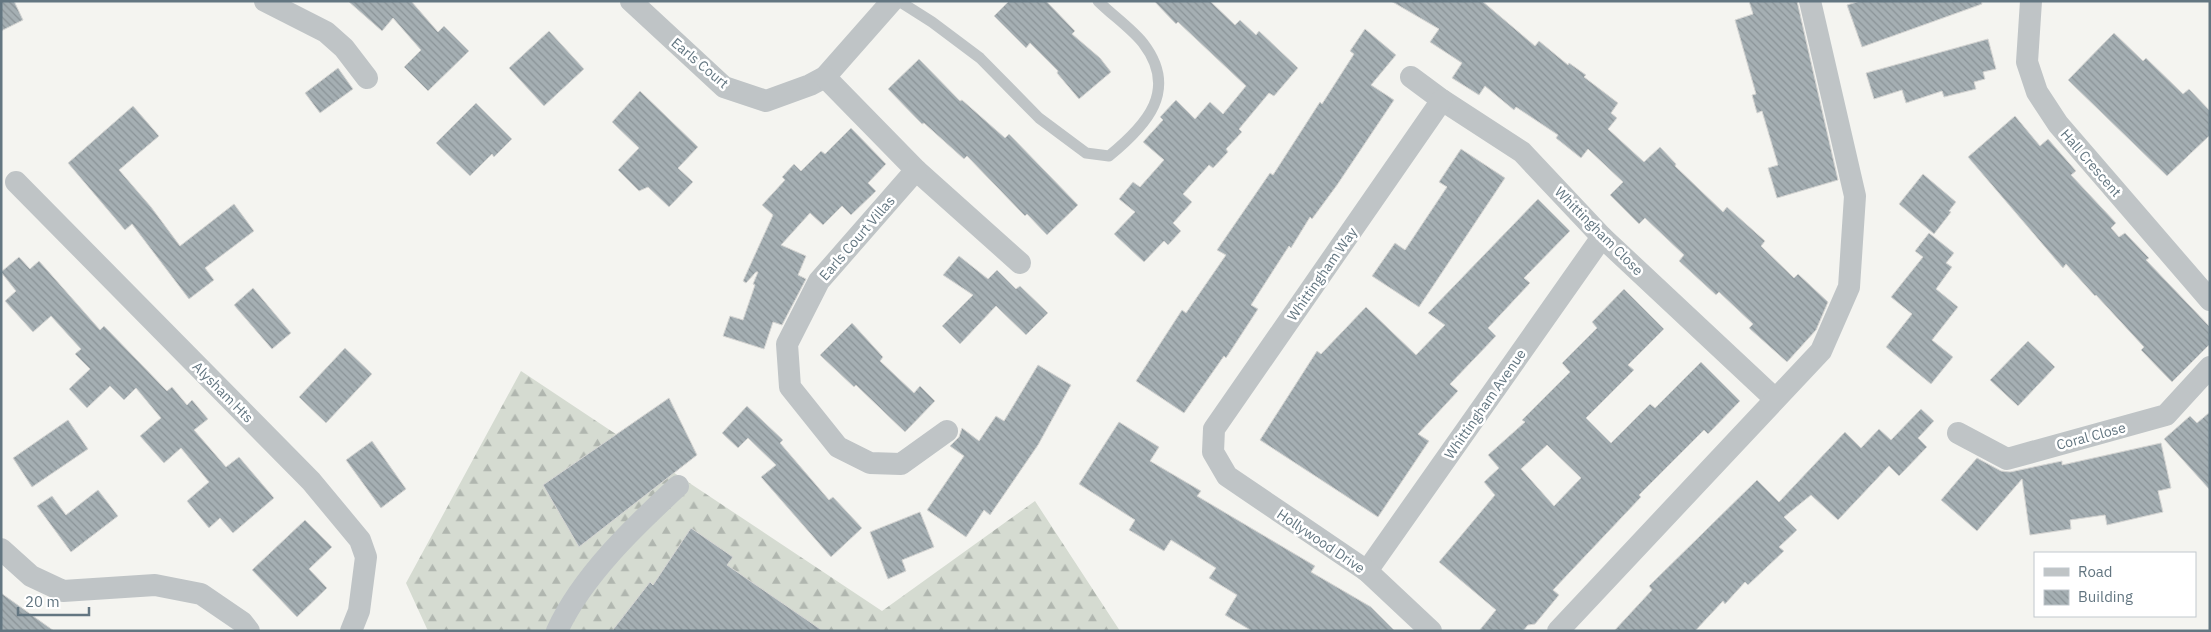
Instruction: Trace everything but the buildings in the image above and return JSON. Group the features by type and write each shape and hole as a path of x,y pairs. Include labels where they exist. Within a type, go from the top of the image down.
{"street":[{"path":"266,1 326,32 344,48 366,78"},
{"name":"Earls Court","path":"631,1 724,87 766,101 810,85 825,77 892,1"},
{"path":"1558,631 1821,351 1849,287 1855,196 1810,1"},
{"name":"Hall Crescent","path":"2031,1 2027,62 2037,92 2058,124 2210,300"},
{"path":"825,77 916,170 1020,263"},
{"name":"Whittingham Close","path":"1411,77 1442,100 1522,152 1602,237 1775,399"},
{"name":"Whittingham Way","path":"1213,452 1214,429 1442,100"},
{"name":"Earls Court Villas","path":"916,170 819,282 787,344 790,387 838,447 870,463 901,464 947,431"},
{"name":"Alysham Hts","path":"16,182 311,481 360,540 366,557 359,612 351,631"},
{"name":"Whittingham Avenue","path":"1367,572 1602,237"},
{"name":"Coral Close","path":"1958,432 2007,459 2166,415 2210,367"},
{"name":"Hollywood Drive","path":"1213,452 1227,476 1367,572 1431,631"},
{"path":"557,631 567,610 625,536 678,486"},
{"path":"1,549 31,576 63,591 155,585 201,594 242,622 249,631"}],"lane":[{"path":"899,1 932,22 980,58 1039,118 1086,153 1110,156 1128,140 1150,115 1160,90 1157,67 1143,43 1098,1"}],"green space":[{"path":"521,371 882,611 1035,501 1120,631 428,631 406,583"}]}
